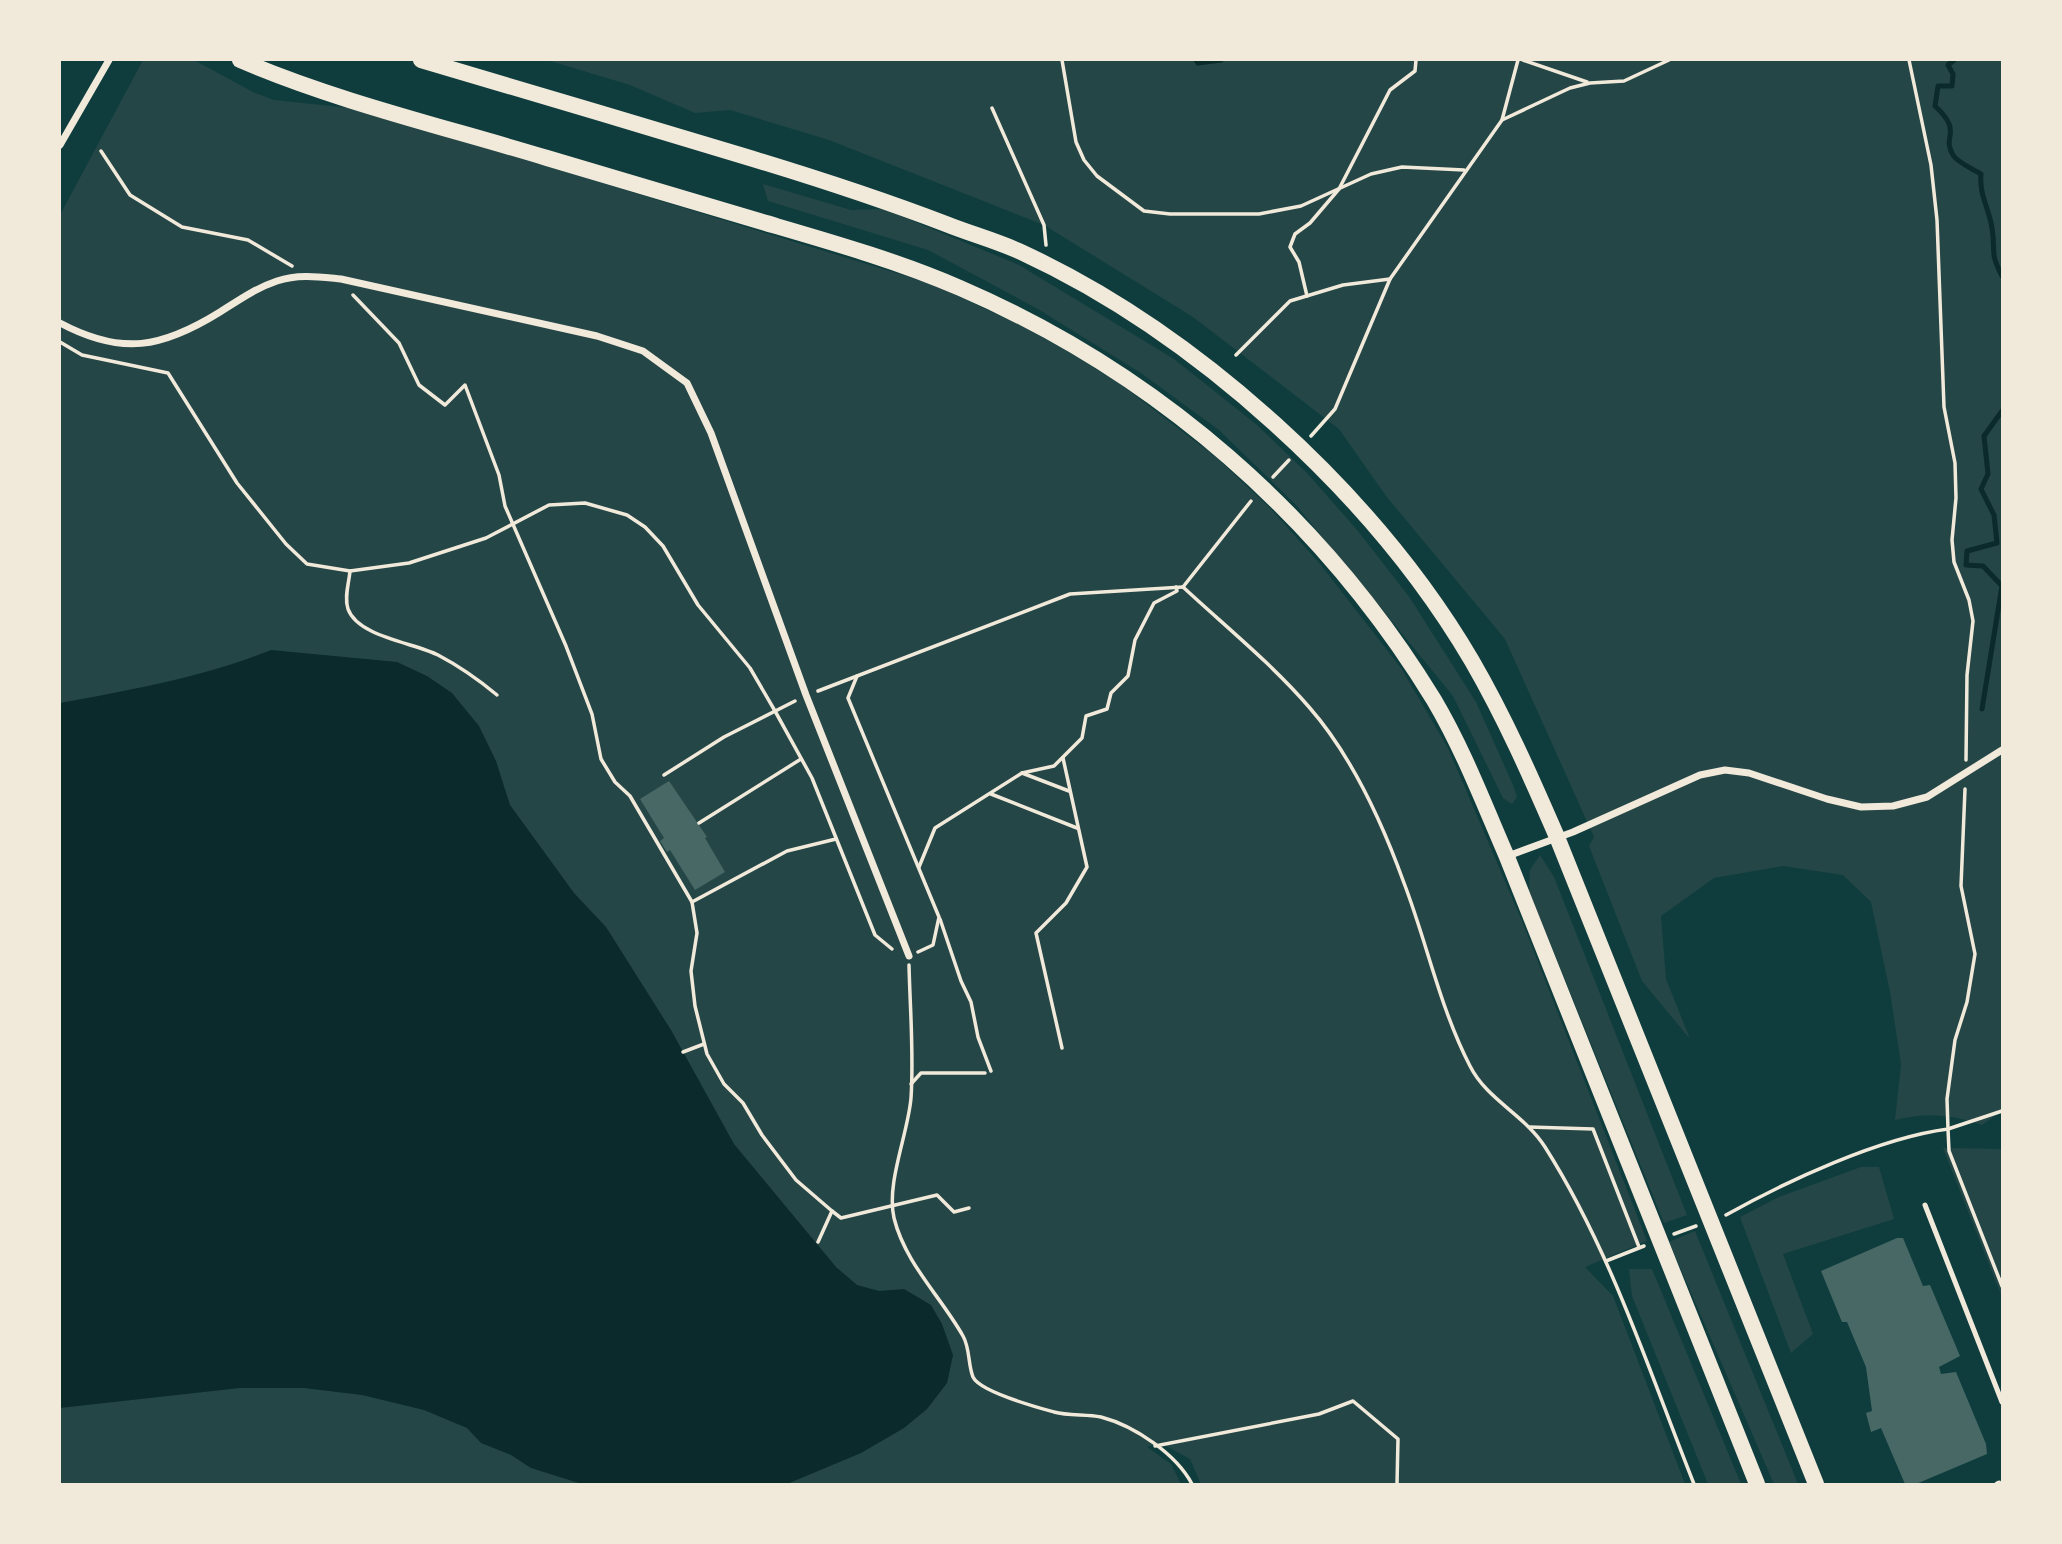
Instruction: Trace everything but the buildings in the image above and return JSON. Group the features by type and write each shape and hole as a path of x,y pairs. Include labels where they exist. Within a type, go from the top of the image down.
{"main road":[{"path":"240,60 326,92 871,255 959,287 1111,367 1154,396 1238,464 1292,515 1327,554 1434,701 1462,755 1507,857 1757,1485"},
{"path":"421,60 855,190 1021,252 1144,323 1189,354 1267,419 1329,476 1376,528 1423,589 1470,658 1513,736 1557,837 1816,1485"}],"street":[{"path":"60,145 109,60"},
{"path":"60,323 83,336 122,345 154,344 185,334 257,289 302,276 328,278 597,336 643,351 687,383 711,433 806,695 909,956"},
{"path":"1507,857 1700,775 1726,770 1749,773 1785,787 1861,807 1893,806 1927,797 2003,750"}],"lane":[{"path":"1925,1205 2003,1402"}],"path":[{"path":"1062,60 1076,142 1084,160 1097,176 1128,202 1144,211 1170,214 1259,214 1301,206 1371,174 1402,167 1465,170"},
{"path":"1307,296 1299,262 1290,247 1295,234 1310,223 1339,189 1390,90 1415,71 1416,60"},
{"path":"1308,439 1335,409 1390,279 1502,120 1518,60"},
{"path":"1523,60 1565,77 1590,83 1624,81 1669,60"},
{"path":"1909,60 1931,165 1937,220 1944,407 1955,463 1954,562 1969,600 1973,621 1967,675 1961,887 1975,954 1967,1002 1955,1040 1947,1099 1949,1151 2003,1286"},
{"path":"1502,120 1590,83"},
{"path":"992,107 1044,225 1046,247"},
{"path":"101,151 130,195 183,228 248,240 287,262 302,276"},
{"path":"328,278 356,297 399,343 419,384 444,405 465,385 499,475 505,506 592,714 601,759 615,782 630,796 692,902 697,933 691,971 704,1044 724,1084 743,1103 762,1135 796,1180 841,1218 894,1205 910,1204 937,1195 954,1212 969,1208"},
{"path":"1236,355 1290,301 1343,285 1390,279"},
{"path":"60,342 82,355 168,373 237,483 286,544 307,564 350,571 409,563 486,538 549,505 585,503 627,515 645,527 663,546 698,605 750,668 801,759 875,935 895,951 909,956 933,945 939,917"},
{"path":"1272,479 1290,459"},
{"path":"1183,587 1254,498"},
{"path":"350,571 346,598 348,611 355,620 396,642 436,653 497,695"},
{"path":"919,867 934,828 1022,773 1054,766 1082,738 1086,716 1107,709 1111,694 1128,676 1135,640 1154,603 1177,591 1176,587"},
{"path":"664,775 724,737 806,695 1070,594 1183,587 1308,706 1326,728 1358,780 1391,849 1450,1020 1472,1071 1487,1090 1544,1144 1563,1177 1606,1261 1694,1485"},
{"path":"857,676 848,698 939,917 971,1002 978,1037 991,1071"},
{"path":"1062,1048 1036,933 1066,903 1087,867 1063,758"},
{"path":"699,823 801,759"},
{"path":"1022,773 1069,791"},
{"path":"991,794 1077,828"},
{"path":"692,902 787,851 836,839"},
{"path":"909,956 911,1084 894,1217 910,1257 965,1339 972,1376 979,1386 992,1393 1007,1395 1052,1412 1099,1417 1124,1425 1184,1468 1192,1485"},
{"path":"683,1052 704,1044"},
{"path":"911,1084 921,1073 985,1073"},
{"path":"1750,1202 1831,1165 1924,1132 1956,1129 2003,1111"},
{"path":"1529,1127 1593,1129 1639,1247 1606,1261"},
{"path":"818,1242 832,1211"},
{"path":"1155,1446 1320,1414 1353,1401 1398,1439 1397,1485"}],"shaded area":[{"path":"143,60 194,60 253,92 274,100 350,108 393,119 932,284 1022,326 1074,355 1123,386 1217,458 1272,510 1320,564 1401,668 1448,748 1522,921 1647,1241 1585,1267 1613,1296 1685,1484 1201,1484 1190,1459 1159,1442 1147,1447 1171,1464 1181,1484 60,1484 60,215"},
{"path":"547,60 2002,60 2002,1111 1982,1125 1939,1115 1895,1120 1901,1064 1890,992 1871,902 1843,875 1783,866 1714,878 1661,916 1666,979 1690,1039 1642,981 1589,846 1594,837 1505,639 1386,496 1339,429 1193,317 1044,225 829,140 730,110 695,113 630,85"},
{"path":"763,184 851,210 884,209 1019,265 1174,359 1257,425 1307,473 1358,531 1410,598 1476,702 1513,785 1517,797 1512,804 1503,798 1453,696 1296,505 1219,430 1141,373 1038,309 928,250 768,201"},
{"path":"271,650 397,662 427,676 452,693 479,726 496,761 510,805 574,893 606,927 671,1030 734,1144 836,1267 857,1285 879,1291 904,1289 931,1305 942,1324 953,1355 947,1383 927,1409 904,1428 861,1453 787,1484 582,1484 531,1468 511,1455 481,1443 467,1428 424,1410 362,1395 304,1388 240,1388 60,1408 60,703 194,675"},
{"path":"1540,855 1554,877 1687,1215 1664,1223 1529,891 1530,870"},
{"path":"1943,1148 2002,1149 2002,1297"},
{"path":"1861,1167 1879,1167 1894,1219 1783,1254 1813,1334 1791,1353 1740,1217 1779,1197"},
{"path":"1695,1231 1798,1484 1774,1484 1669,1242"},
{"path":"1629,1269 1652,1269 1741,1484 1708,1484 1632,1296"}],"waterway":[{"path":"1196,60 1198,63 1221,60"},
{"path":"1954,60 1948,65 1953,74 1952,86 1938,86 1935,106 1948,122 1949,143 1955,158 1981,174 1981,188 1992,228 1994,256 2002,276"},
{"path":"1982,709 2002,586 1983,566 1966,565 1967,551 1997,543 1994,515 1981,489 1988,474 1984,436 2002,411"}]}
